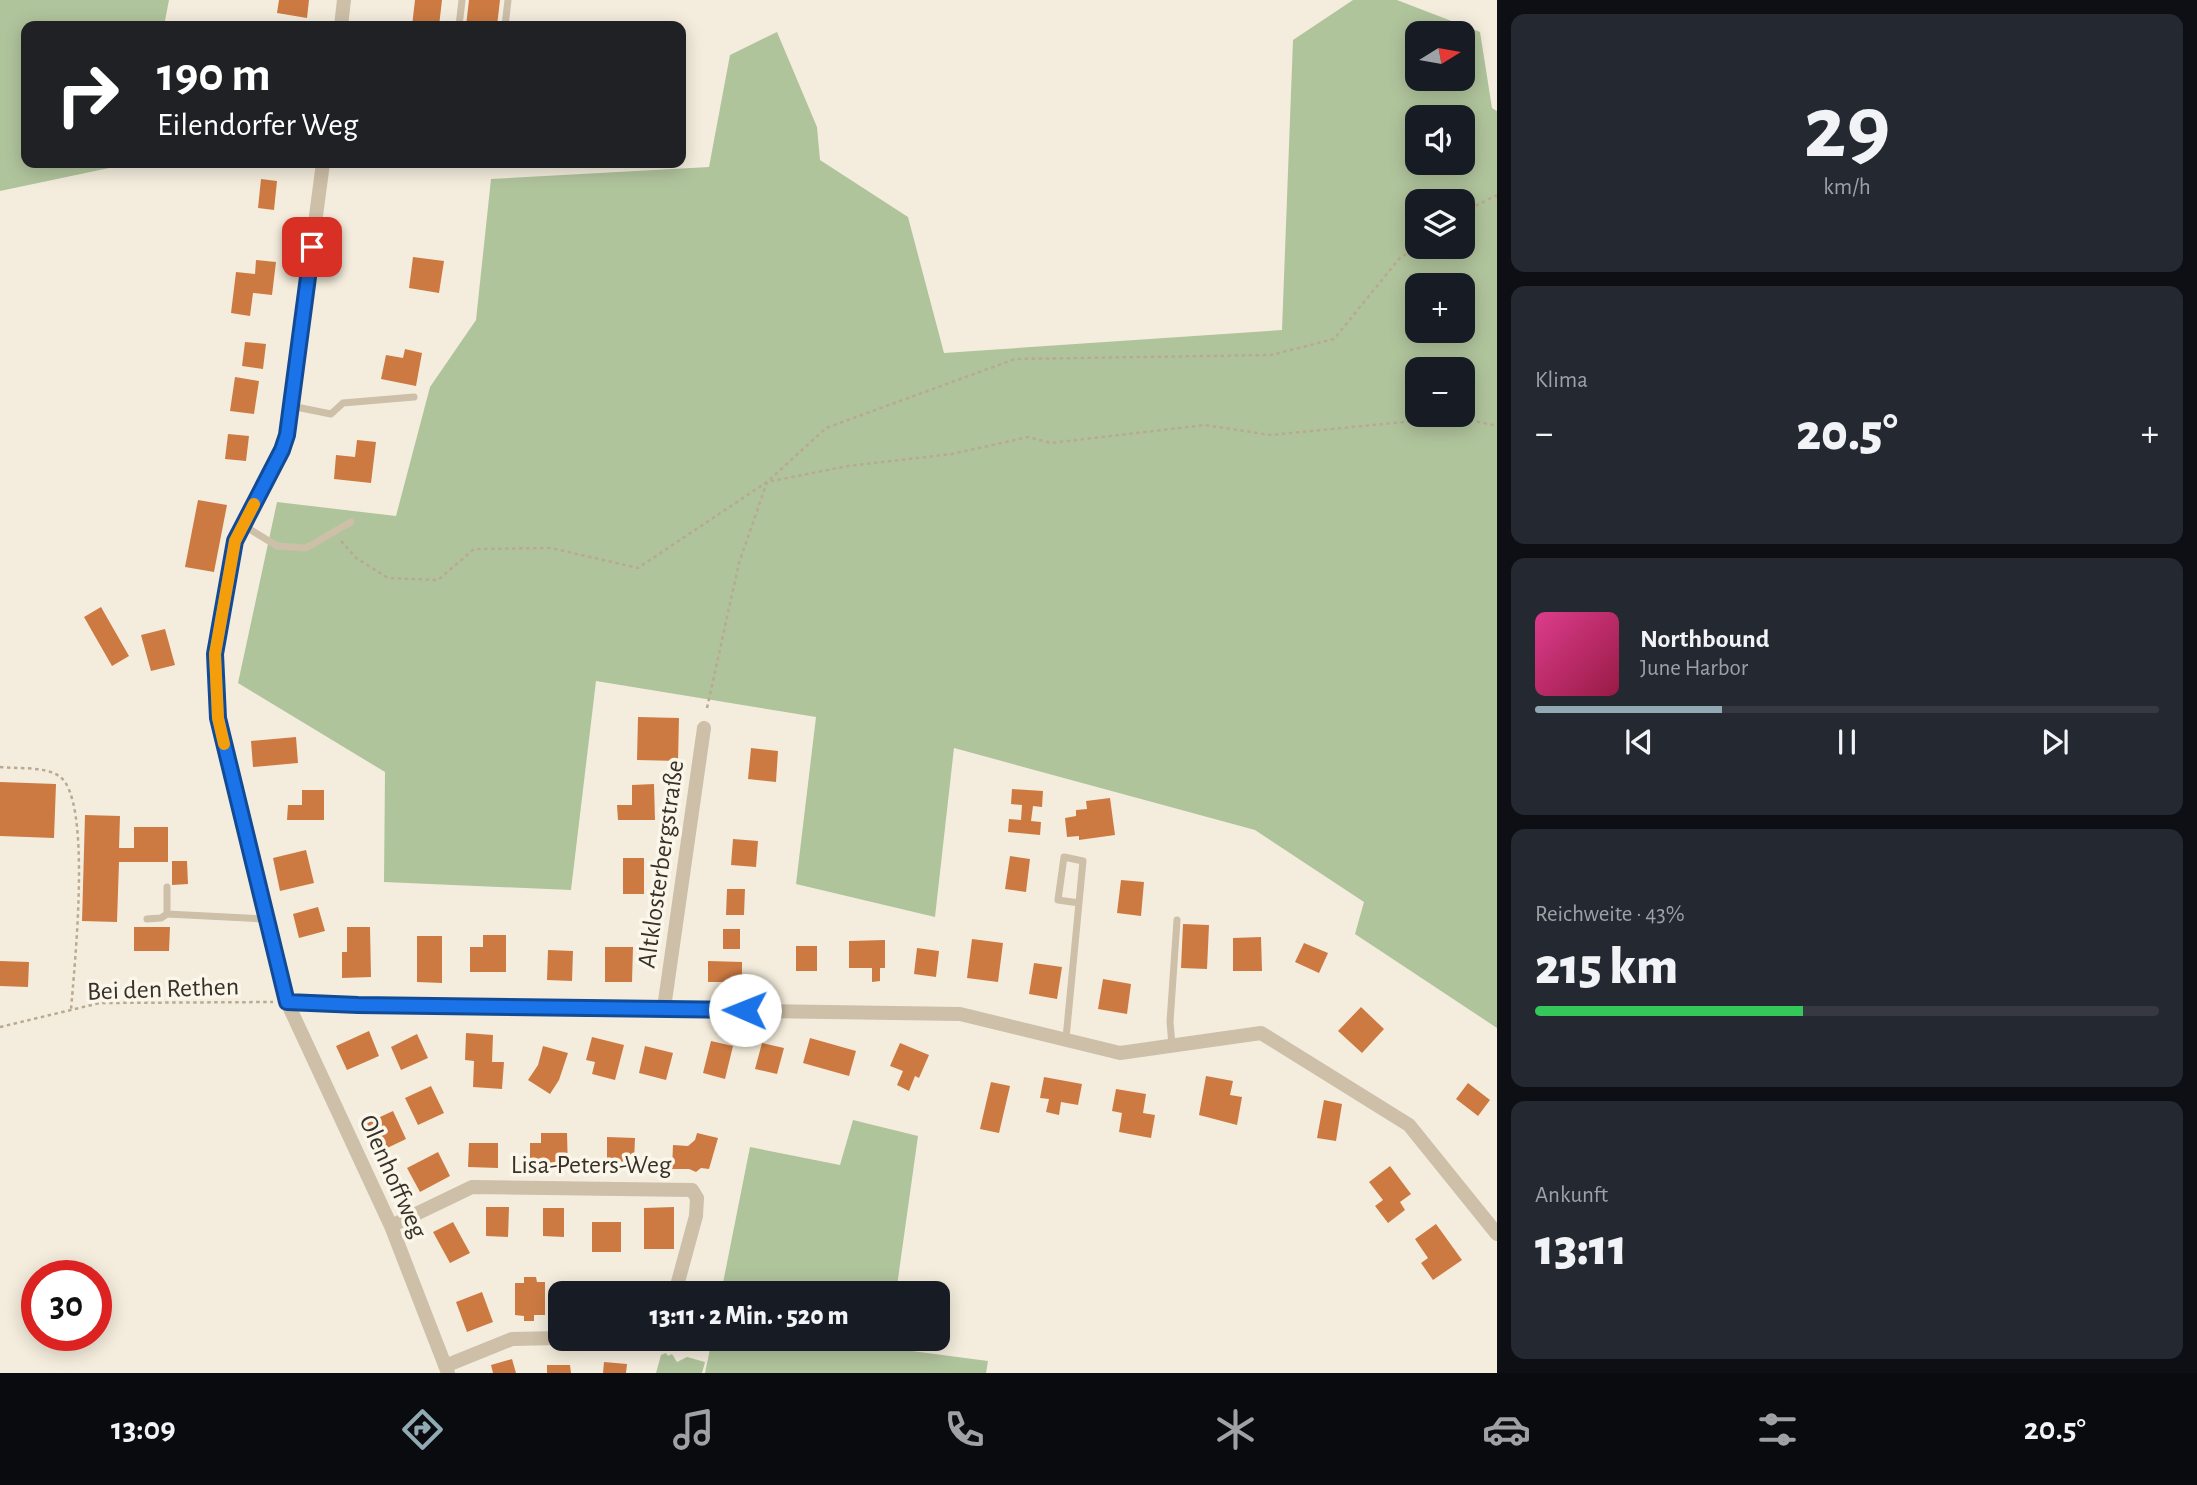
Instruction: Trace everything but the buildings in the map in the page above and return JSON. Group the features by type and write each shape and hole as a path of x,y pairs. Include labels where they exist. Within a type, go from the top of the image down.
{"street":[{"path":"342,21 344,0"},
{"name":"Olenhoffweg","path":"322,168 291,406 282,450 235,541 215,654 218,718 287,1002 391,1226 447,1370"},
{"name":"Altklosterbergstraße","path":"664,1008 704,728"},
{"name":"Altklosterbergstraße","path":"287,1002 960,1014 1120,1052 1261,1033 1409,1125 1497,1234"},
{"name":"Lisa-Peters-Weg","path":"391,1226 472,1186 692,1190 697,1198 696,1216 678,1281"},
{"path":"447,1370 512,1339 548,1338"}],"lane":[{"path":"460,21 462,0"},
{"path":"506,21 508,0"},
{"path":"291,406 331,414 343,403 414,397"},
{"path":"243,525 277,546 306,548 351,522"},
{"path":"1066,1038 1079,903 1083,861 1064,857 1058,900 1079,903"},
{"path":"167,887 167,914"},
{"path":"147,919 161,918 167,914 267,919"},
{"path":"1172,1045 1170,1022 1177,920"}],"path":[{"path":"1475,206 1497,195"},
{"path":"333,533 356,558 388,578 438,580 474,549 551,548 638,568 767,482 826,428 1015,359 1271,355 1334,339 1405,255"},
{"path":"767,482 848,466 952,454 1028,437 1051,443 1205,425 1270,435 1456,417 1497,426"},
{"path":"707,708 739,563 767,482"},
{"path":"0,767 45,771 58,775 66,783 74,802 79,870 71,1010"},
{"name":"Bei den Rethen","path":"0,1027 100,1003 287,1002"}],"green space":[{"path":"0,0 169,0 165,21 21,21 21,168 109,168 0,191"},
{"path":"1353,0 1397,0 1451,21 1405,21 1405,91 1475,91 1475,30 1480,32 1492,108 1497,111 1497,1028 1355,934 1364,902 1255,830 954,748 935,917 796,884 816,717 596,681 571,890 384,882 385,772 238,683 277,502 396,516 430,387 476,320 491,179 709,167 730,55 777,32 817,127 820,160 908,217 944,353 1282,330 1293,40"},
{"path":"853,1120 918,1136 898,1281 723,1281 750,1147 840,1165"},
{"path":"710,1351 912,1351 988,1361 986,1373 705,1373"},
{"path":"666,1353 668,1356 672,1354 677,1362 687,1357 705,1362 702,1373 656,1373 661,1355"}],"slow traffic":[{"path":"224,744 218,718 215,654 235,541 254,504"}],"route":[{"path":"312,247 287,435 282,450 235,541 215,654 218,718 287,1002 745,1010"}]}
